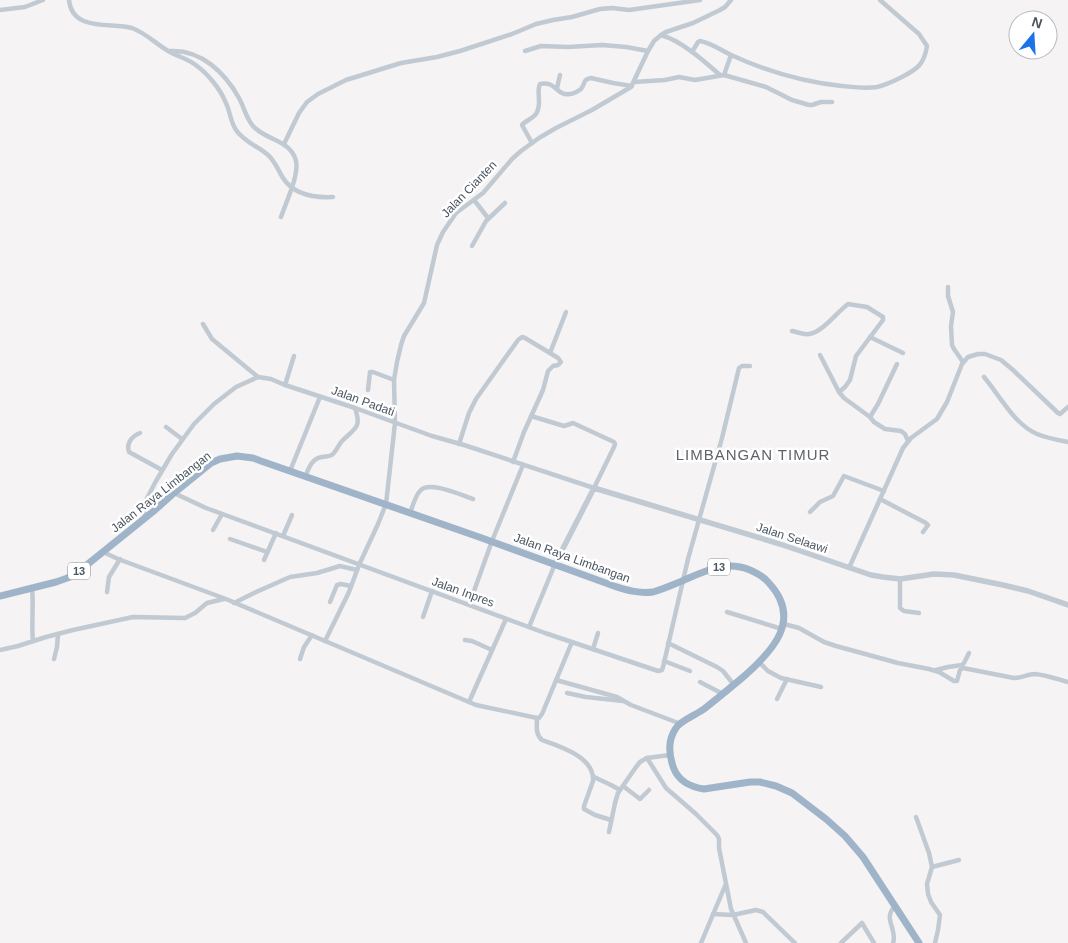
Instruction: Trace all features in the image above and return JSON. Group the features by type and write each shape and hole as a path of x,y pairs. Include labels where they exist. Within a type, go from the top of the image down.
{"highway":[{"name":"Jalan Raya Limbangan","path":"0,596 32,589 73,576 212,463 220,459 237,456 253,458 633,592 653,592 713,568 730,565 741,567 765,578 778,594 785,614 783,627"},
{"path":"783,627 774,646 760,662 704,710 675,729 670,742 670,755 676,772 682,780 692,786 704,789 760,782 792,793 826,819 864,857 919,943"}],"street":[{"path":"0,10 25,7 43,0"},
{"path":"69,0 72,12 78,18 100,25 131,28 144,34 169,52 198,66 215,85 225,101 236,130 268,155 291,188 310,196 333,197"},
{"path":"284,144 306,102 346,80 401,63 460,51 536,24 600,9 629,10 700,0"},
{"path":"633,84 648,51 654,41 661,35 693,24 725,7 731,0"},
{"path":"692,52 700,41 790,77 812,82 868,88 877,87 893,82 918,68 924,59 926,46 919,34 880,0"},
{"path":"661,35 674,40 722,75 766,86 792,100 809,105 832,102"},
{"path":"525,51 542,46 602,45 648,51"},
{"path":"169,52 194,54 212,65 234,90 252,125 289,149 296,160 296,171 281,216"},
{"path":"722,75 731,54"},
{"path":"557,88 560,75"},
{"path":"532,143 522,125 537,112 540,84 545,83 557,88 561,93 570,94 580,90 588,78 613,83 633,84 679,77 700,80 722,75"},
{"name":"Jalan Cianten","path":"325,641 386,504 395,423 394,380 396,362 404,336 424,303 439,238 456,213 483,193 512,159 532,143 629,89 633,84"},
{"path":"474,200 488,218"},
{"path":"472,246 488,218 505,203"},
{"path":"948,287 948,296 953,312 952,345 963,362"},
{"path":"792,331 805,334 816,332 846,305 850,304 867,307 882,317 883,320 854,359 850,380 839,392"},
{"path":"550,353 566,312"},
{"path":"145,518 144,506 162,470 182,439 199,418 214,404 236,387 258,377 212,339 203,324"},
{"path":"459,444 476,399 518,340 524,337 558,358 561,362 548,371 543,390 513,462"},
{"path":"870,337 903,353"},
{"path":"849,568 893,469 908,441 920,430 937,419 947,402 963,362 968,357 985,354 1001,360 1058,413 1060,414 1068,407"},
{"path":"820,355 844,398 885,429 901,431 905,434 908,441"},
{"path":"285,385 294,356"},
{"path":"870,417 897,364"},
{"path":"690,670 664,662 682,581 724,431 739,368 750,366"},
{"path":"368,390 370,372 394,380"},
{"name":"Jalan Padati","path":"258,377 271,379 395,423 594,488"},
{"path":"984,377 997,392 1010,413 1030,430 1039,435 1068,442"},
{"path":"290,471 320,397"},
{"path":"306,477 311,463 318,457 334,454 343,440 354,429 359,418 355,408"},
{"path":"529,627 555,564 615,444 612,440 573,423 564,426 531,416"},
{"path":"166,427 182,439"},
{"path":"140,433 131,439 128,447 129,452 162,470"},
{"path":"469,605 492,541 523,465"},
{"path":"810,512 820,502 833,496 844,476 884,491"},
{"path":"410,513 418,492 423,488 440,488 472,499"},
{"name":"Jalan Selaawi","path":"594,488 883,577 900,579 934,574 954,575 1028,591 1068,605"},
{"name":"Jalan Inpres","path":"174,494 222,514 572,642 658,671 662,670 664,662"},
{"path":"880,499 926,523 928,525 923,532"},
{"path":"213,530 222,514"},
{"path":"283,536 292,515"},
{"path":"264,560 276,534"},
{"path":"230,539 267,552"},
{"path":"103,552 233,602 469,702 487,708 537,718 542,714 572,642"},
{"path":"107,592 109,576 120,559"},
{"path":"233,602 290,578 340,566 357,570"},
{"path":"900,579 900,608 904,612 919,613"},
{"path":"330,602 336,585 351,586"},
{"path":"32,589 34,602 33,641"},
{"path":"423,617 432,591"},
{"path":"0,650 73,630 133,617 185,618 195,613 207,603 225,599"},
{"path":"727,612 783,627 799,628 824,642 934,671 956,681 960,670 963,668 1014,678 1034,674 1068,682"},
{"path":"469,702 506,619"},
{"path":"593,649 598,633"},
{"path":"54,659 58,634"},
{"path":"300,660 304,647 312,636"},
{"path":"465,640 472,640 492,650"},
{"path":"668,643 717,667 723,671 734,685"},
{"path":"934,671 962,665 969,653"},
{"path":"760,662 768,671 787,679 821,687"},
{"path":"777,699 787,679"},
{"path":"556,680 617,698 681,724"},
{"path":"700,682 723,694"},
{"path":"567,693 623,701"},
{"path":"537,718 537,733 539,737 572,752 582,759 590,768 594,777 621,788 640,799 649,790"},
{"path":"609,832 614,802 621,788 640,762 648,758 670,755"},
{"path":"648,758 666,788 717,835 733,916 746,943"},
{"path":"594,777 584,809 611,820"},
{"path":"916,817 932,867 927,884 928,894 940,915 935,943"},
{"path":"932,867 959,860"},
{"path":"701,943 726,884"},
{"path":"894,943 890,915 896,906"},
{"path":"713,914 733,916 756,910 760,911 795,943"},
{"path":"845,942 862,923 874,943"}],"district":[{"name":"LIMBANGAN TIMUR","path":"753,454"}]}
